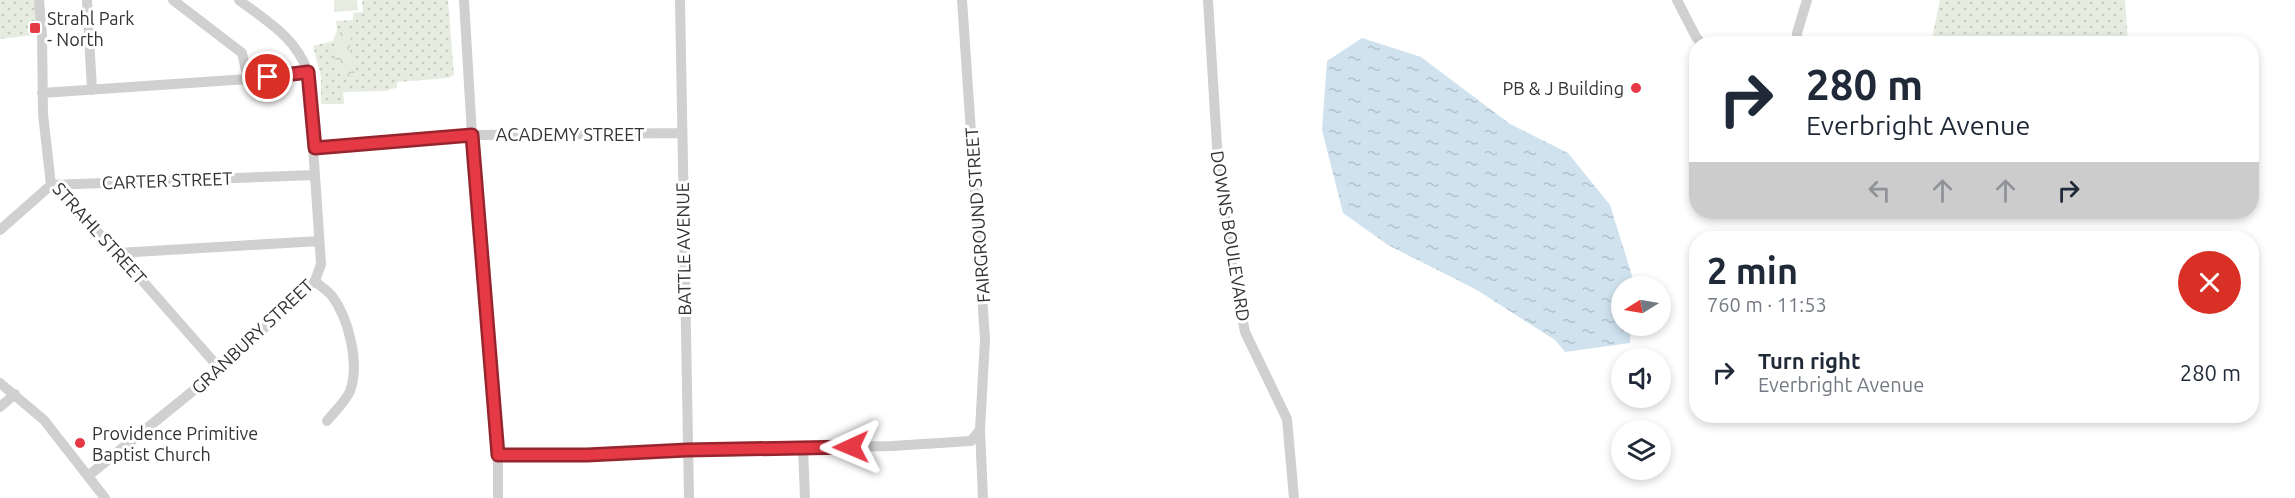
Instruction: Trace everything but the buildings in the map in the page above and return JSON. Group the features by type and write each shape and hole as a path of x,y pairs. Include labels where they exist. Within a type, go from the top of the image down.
{"street":[{"name":"STRAHL STREET","path":"39,0 42,34 42,93 51,185 118,253 220,369"},
{"path":"87,0 92,90"},
{"path":"173,0 242,53 248,79"},
{"name":"GRANBURY STREET","path":"88,476 220,369 315,281 321,264 315,148 308,72 292,42 239,0"},
{"path":"464,0 472,135 498,455 498,498"},
{"name":"BATTLE AVENUE","path":"680,0 689,498"},
{"name":"FAIRGROUND STREET","path":"962,0 985,339 980,430"},
{"name":"DOWNS BOULEVARD","path":"1208,0 1218,162 1231,259 1245,333 1287,419 1294,498"},
{"path":"1677,0 1695,36"},
{"path":"1798,36 1807,0"},
{"path":"42,93 248,79 308,72"},
{"name":"ACADEMY STREET","path":"315,148 472,135 681,133"},
{"name":"CARTER STREET","path":"51,185 315,175"},
{"path":"0,230 51,185"},
{"path":"118,253 319,241"},
{"path":"315,281 332,296 343,315 351,340 353,366 350,392 327,420"},
{"path":"0,383 44,420 105,498"},
{"path":"0,407 15,394"},
{"path":"498,455 587,455 971,441 980,430"},
{"path":"980,430 983,498"},
{"path":"803,448 805,498"}],"green space":[{"path":"0,0 38,0 42,34 0,39"},
{"path":"334,0 357,0 358,10 334,12"},
{"path":"362,0 448,0 454,75 448,78 397,82 397,88 388,91 343,92 344,104 321,104 321,77 313,46 333,41 337,30 336,21 353,20 353,13 363,12"},
{"path":"1940,0 2125,0 2128,36 1932,36"},
{"path":"348,31 351,34 350,54 355,72 344,78 337,68 335,58 337,35"}],"water":[{"path":"1362,38 1421,57 1510,124 1568,153 1610,205 1632,276 1611,276 1611,336 1630,336 1630,343 1565,352 1555,340 1477,290 1388,245 1343,213 1322,130 1327,61"}],"place":[{"name":"Strahl Park - North","path":"35,28"},
{"name":"PB & J Building","path":"1636,88"},
{"name":"Providence Primitive Baptist Church","path":"80,443"}],"route":[{"path":"268,77 308,72 315,148 472,135 498,455 587,455 687,450 851,447"}]}
